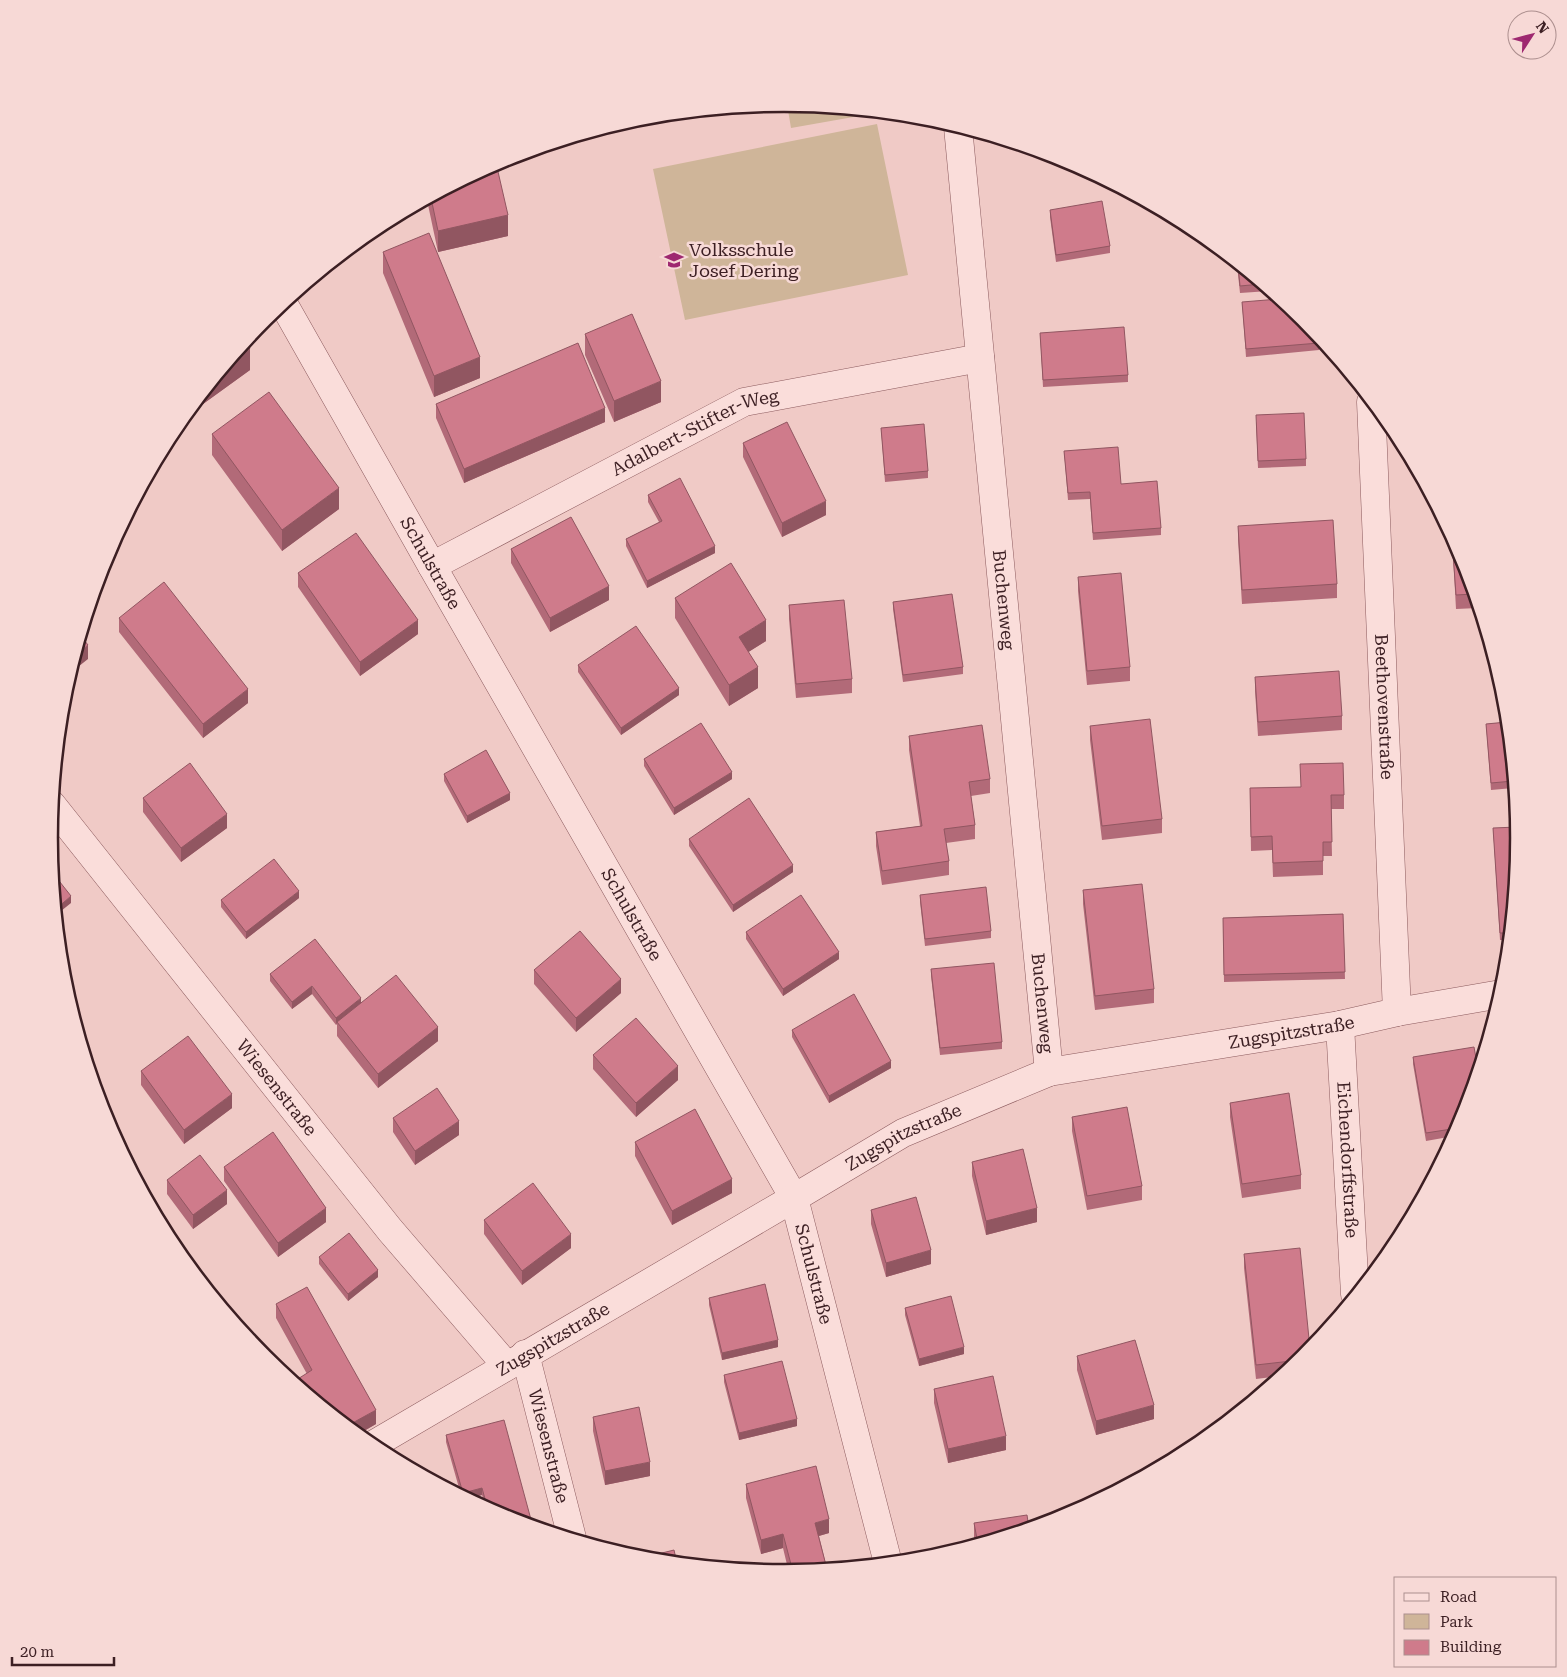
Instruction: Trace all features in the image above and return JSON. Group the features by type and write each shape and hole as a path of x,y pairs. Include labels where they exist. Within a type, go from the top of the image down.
{"street":[{"name":"Buchenweg","path":"959,134 1049,1072"},
{"name":"Schulstraße","path":"287,310 794,1198 886,1557"},
{"name":"Adalbert-Stifter-Weg","path":"432,566 744,402 980,358"},
{"name":"Beethovenstraße","path":"1372,414 1397,1012"},
{"name":"Wiesenstraße","path":"59,812 390,1230 516,1360 570,1532"},
{"name":"Zugspitzstraße","path":"379,1441 903,1133 1049,1072 1340,1025 1397,1012 1492,996"},
{"name":"Eichendorffstraße","path":"1340,1025 1355,1286"}],"green space":[{"path":"788,112 856,117 791,128"},
{"path":"877,124 908,275 685,320 653,169"}],"building":[{"path":"498,171 508,215 438,231 432,204 462,187"},
{"path":"1102,201 1110,246 1056,255 1050,210"},
{"path":"429,233 480,357 434,376 383,252"},
{"path":"1239,274 1252,285 1240,286"},
{"path":"1269,300 1314,343 1246,349 1242,302"},
{"path":"632,314 661,381 614,401 585,334"},
{"path":"1124,327 1128,375 1043,380 1040,333"},
{"path":"578,343 605,408 464,469 436,404"},
{"path":"269,392 339,488 282,530 212,434"},
{"path":"1304,413 1306,459 1258,461 1256,415"},
{"path":"787,422 826,501 782,523 743,443"},
{"path":"924,424 928,471 885,475 881,428"},
{"path":"1118,447 1121,484 1157,481 1161,528 1093,533 1090,492 1068,493 1064,451"},
{"path":"680,478 715,546 647,581 626,539 662,521 648,495"},
{"path":"571,517 609,586 550,618 511,549"},
{"path":"1333,520 1337,584 1242,590 1238,526"},
{"path":"356,533 418,620 360,662 298,573"},
{"path":"1453,560 1467,594 1456,595"},
{"path":"731,563 766,620 739,637 758,667 729,685 675,598"},
{"path":"1121,573 1130,667 1087,671 1078,577"},
{"path":"164,582 248,689 203,724 119,618"},
{"path":"952,594 963,667 903,675 893,602"},
{"path":"844,600 852,679 796,684 789,605"},
{"path":"636,626 679,688 621,728 578,665"},
{"path":"85,641 88,645 82,650"},
{"path":"1339,671 1342,716 1258,722 1255,677"},
{"path":"1150,719 1162,819 1102,826 1090,726"},
{"path":"701,723 732,772 674,808 644,759"},
{"path":"1500,723 1507,782 1491,783 1486,724"},
{"path":"982,725 990,779 969,782 975,825 944,829 949,861 882,871 876,832 922,826 909,736"},
{"path":"486,750 510,793 467,816 444,774"},
{"path":"190,763 227,814 181,848 143,798"},
{"path":"1343,763 1344,795 1331,795 1332,842 1323,842 1323,861 1273,863 1272,836 1251,837 1250,788 1301,787 1300,764"},
{"path":"749,798 793,865 733,905 689,839"},
{"path":"1510,827 1508,886 1503,933 1500,933 1493,828"},
{"path":"274,859 299,891 246,932 221,900"},
{"path":"59,881 71,896 61,905"},
{"path":"1142,884 1154,989 1095,996 1083,890"},
{"path":"986,887 991,931 925,939 920,895"},
{"path":"801,895 839,952 783,989 746,932"},
{"path":"1343,914 1345,972 1224,975 1223,918"},
{"path":"580,931 621,979 576,1018 534,970"},
{"path":"315,939 361,998 336,1018 312,986 292,1002 270,974"},
{"path":"994,963 1002,1042 940,1048 931,969"},
{"path":"396,975 438,1027 378,1074 337,1022"},
{"path":"854,994 891,1061 829,1096 792,1030"},
{"path":"636,1018 678,1066 636,1103 593,1055"},
{"path":"188,1036 232,1094 184,1130 141,1071"},
{"path":"1474,1047 1476,1056 1471,1072 1448,1130 1426,1133 1413,1057"},
{"path":"437,1088 459,1121 415,1151 393,1118"},
{"path":"1289,1093 1301,1175 1242,1184 1230,1103"},
{"path":"1127,1107 1142,1186 1087,1196 1072,1117"},
{"path":"695,1109 732,1179 672,1211 635,1142"},
{"path":"273,1132 326,1208 278,1243 224,1167"},
{"path":"1023,1149 1037,1208 986,1221 972,1162"},
{"path":"200,1155 227,1190 193,1215 167,1180"},
{"path":"533,1183 571,1234 522,1271 484,1220"},
{"path":"916,1197 931,1250 886,1263 871,1210"},
{"path":"349,1233 378,1270 348,1294 319,1257"},
{"path":"1300,1248 1309,1339 1287,1362 1256,1365 1244,1254"},
{"path":"765,1284 778,1340 722,1353 709,1298"},
{"path":"307,1287 376,1410 353,1422 299,1378 312,1370 276,1304"},
{"path":"951,1296 964,1347 919,1359 905,1308"},
{"path":"1135,1340 1154,1405 1096,1421 1077,1356"},
{"path":"782,1361 797,1419 739,1433 724,1375"},
{"path":"993,1376 1006,1436 948,1449 934,1389"},
{"path":"639,1407 650,1462 605,1471 593,1417"},
{"path":"504,1420 531,1519 485,1500 482,1488 467,1492 462,1490 446,1435"},
{"path":"816,1466 829,1519 815,1523 825,1563 791,1564 783,1534 761,1540 746,1484"},
{"path":"1027,1515 1028,1522 977,1538 974,1523"},
{"path":"674,1550 675,1556 660,1554"}],"place":[{"name":"Volksschule Josef Dering","path":"674,260"}]}
